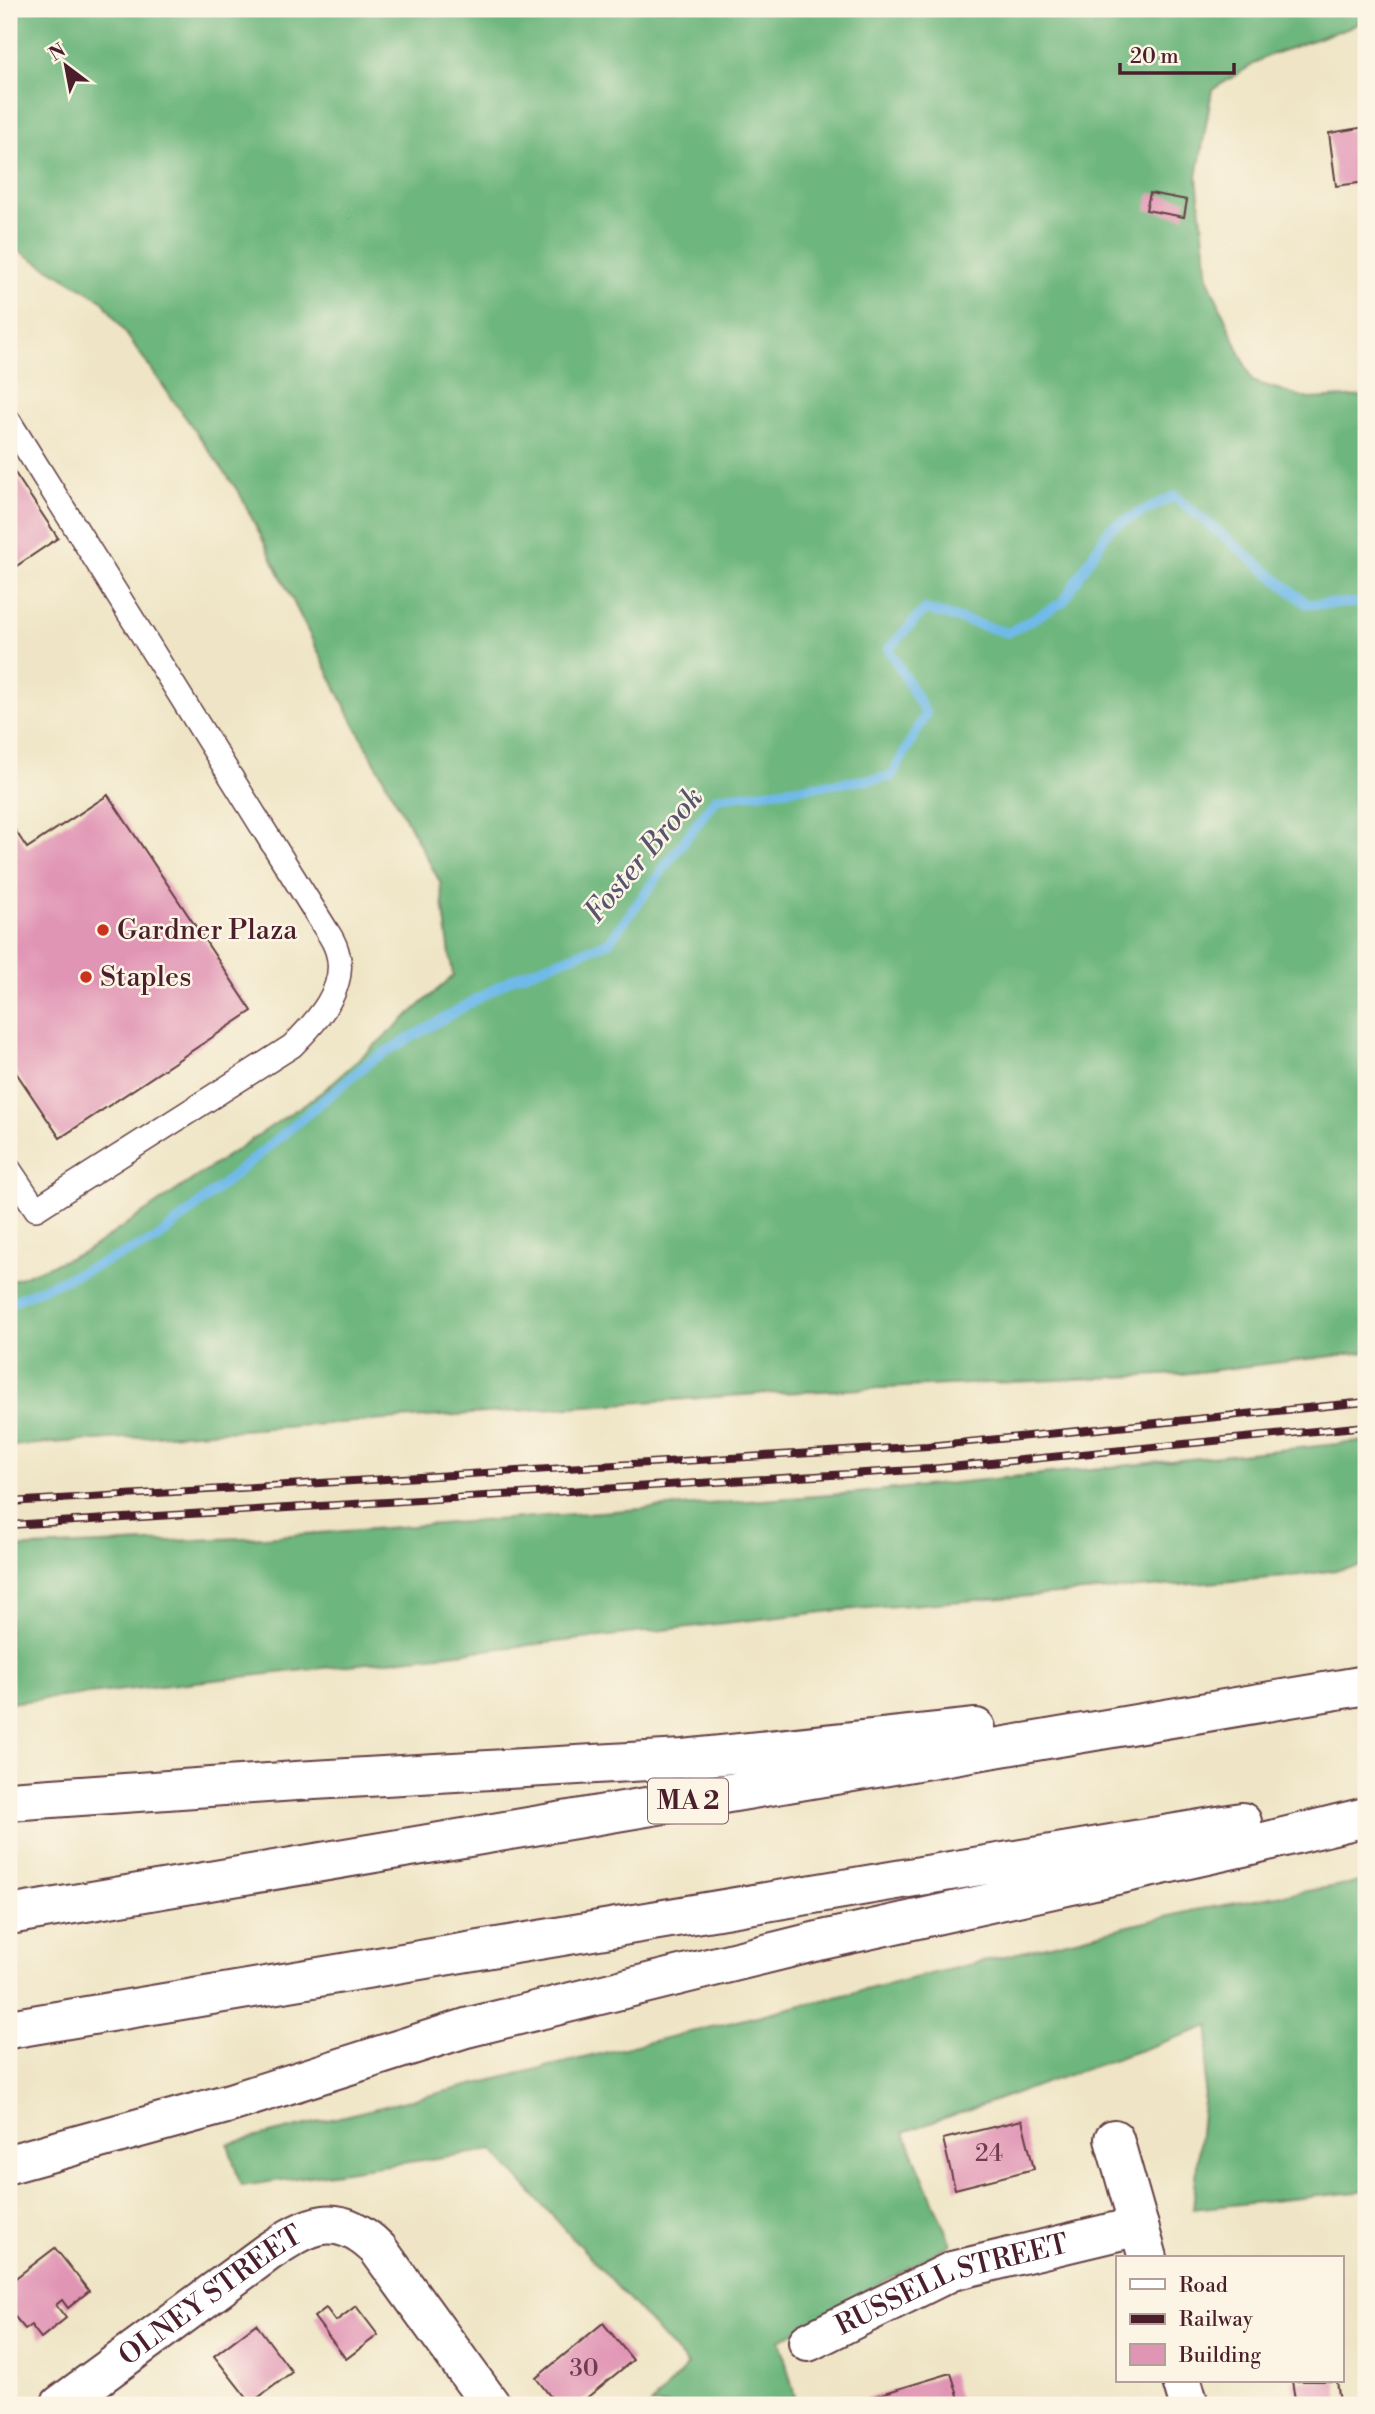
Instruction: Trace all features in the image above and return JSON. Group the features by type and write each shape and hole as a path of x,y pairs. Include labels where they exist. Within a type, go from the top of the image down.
{"main road":[{"path":"9,1801 296,1781 683,1759 1357,1686"},
{"name":"MA 2","path":"9,1915 1357,1686"},
{"path":"9,2029 1366,1801"},
{"path":"9,2164 230,2103 466,2028 818,1941 1243,1847 1366,1817"},
{"path":"1114,2139 1143,2242"},
{"name":"OLNEY STREET","path":"60,2405 268,2252 302,2230 315,2225 332,2224 358,2232 378,2249 491,2405"},
{"name":"RUSSELL STREET","path":"808,2342 952,2271 1143,2242"},
{"path":"1182,2382 1189,2405"}],"lane":[{"path":"9,421 327,931 338,952 339,975 330,999 314,1024 292,1046 36,1209 9,1169"}],"green space":[{"path":"9,9 1365,9 1361,23 1265,57 1212,90 1197,177 1208,279 1252,381 1309,399 1366,396 1366,1352 1182,1374 758,1394 9,1446 9,1282 87,1251 322,1092 453,976 440,882 350,716 240,494 102,300 9,245"},
{"path":"1366,1441 1366,1566 1286,1577 842,1610 9,1703 9,1548 265,1537 856,1493"},
{"path":"1366,1881 1366,2191 1193,2209 1210,2026 904,2132 951,2244 780,2340 797,2405 651,2405 688,2365 493,2150 241,2186 228,2144 1195,1910"}],"building":[{"path":"1366,127 1366,182 1336,186 1329,133"},
{"path":"1150,193 1187,200 1184,217 1146,210"},
{"path":"9,464 58,538 9,571"},
{"name":"Gardner Plaza","path":"108,795 252,1011 60,1138 9,1062 9,821 27,848"},
{"path":"1022,2120 1034,2169 955,2189 943,2139"},
{"path":"55,2248 89,2291 68,2308 62,2300 56,2305 66,2318 41,2338 31,2325 25,2329 15,2317 9,2322 9,2283"},
{"path":"356,2306 378,2335 346,2359 314,2317 326,2308 336,2321"},
{"path":"603,2323 633,2360 578,2405 557,2405 536,2378"},
{"path":"256,2324 292,2372 251,2403 214,2356"},
{"path":"951,2373 961,2405 845,2405"},
{"path":"1292,2382 1337,2382 1340,2402 1296,2405"}],"waterway":[{"name":"Foster Brook","path":"9,1303 156,1240 372,1060 513,978 609,942 716,798 891,777 926,714 889,649 925,609 1008,633 1063,602 1110,528 1174,496 1307,604 1361,603 1366,598"}],"railway":[{"path":"9,1502 928,1446 1366,1402"},
{"path":"9,1525 930,1469 1366,1426"}],"place":[{"name":"Gardner Plaza","path":"103,930"},
{"name":"Staples","path":"86,977"}]}
